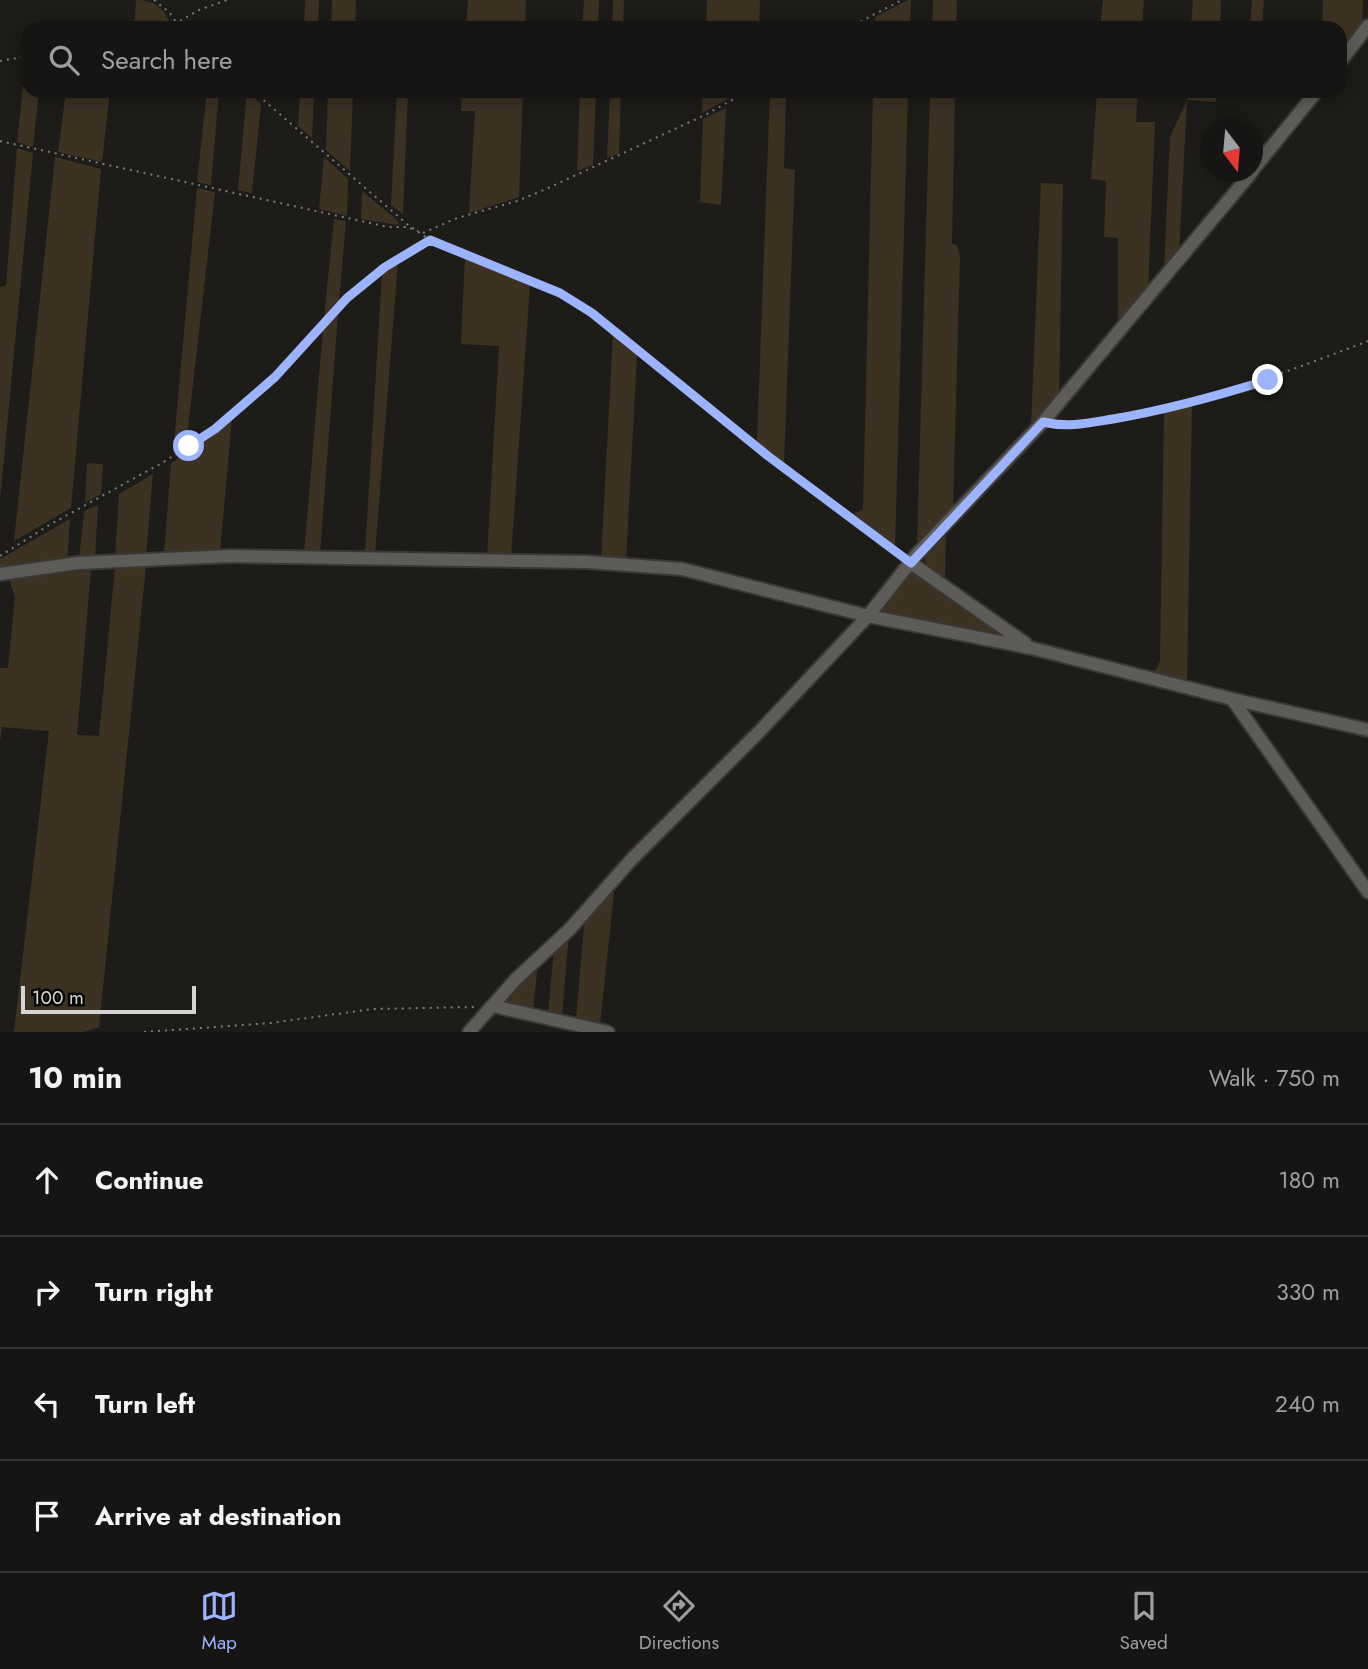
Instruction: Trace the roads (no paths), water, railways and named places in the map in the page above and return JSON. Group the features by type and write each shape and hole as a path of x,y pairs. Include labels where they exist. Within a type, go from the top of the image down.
{"street":[{"path":"1347,53 1368,26"},
{"path":"1263,157 1311,98"},
{"path":"469,1032 516,979 570,929 640,850 759,732 868,615 911,563 1043,422 1243,182"},
{"path":"0,574 78,563 231,556 587,562 682,569 868,615 1031,648 1368,730"},
{"path":"911,563 1031,648"},
{"path":"1233,699 1368,892"},
{"path":"493,1006 608,1032"}]}
